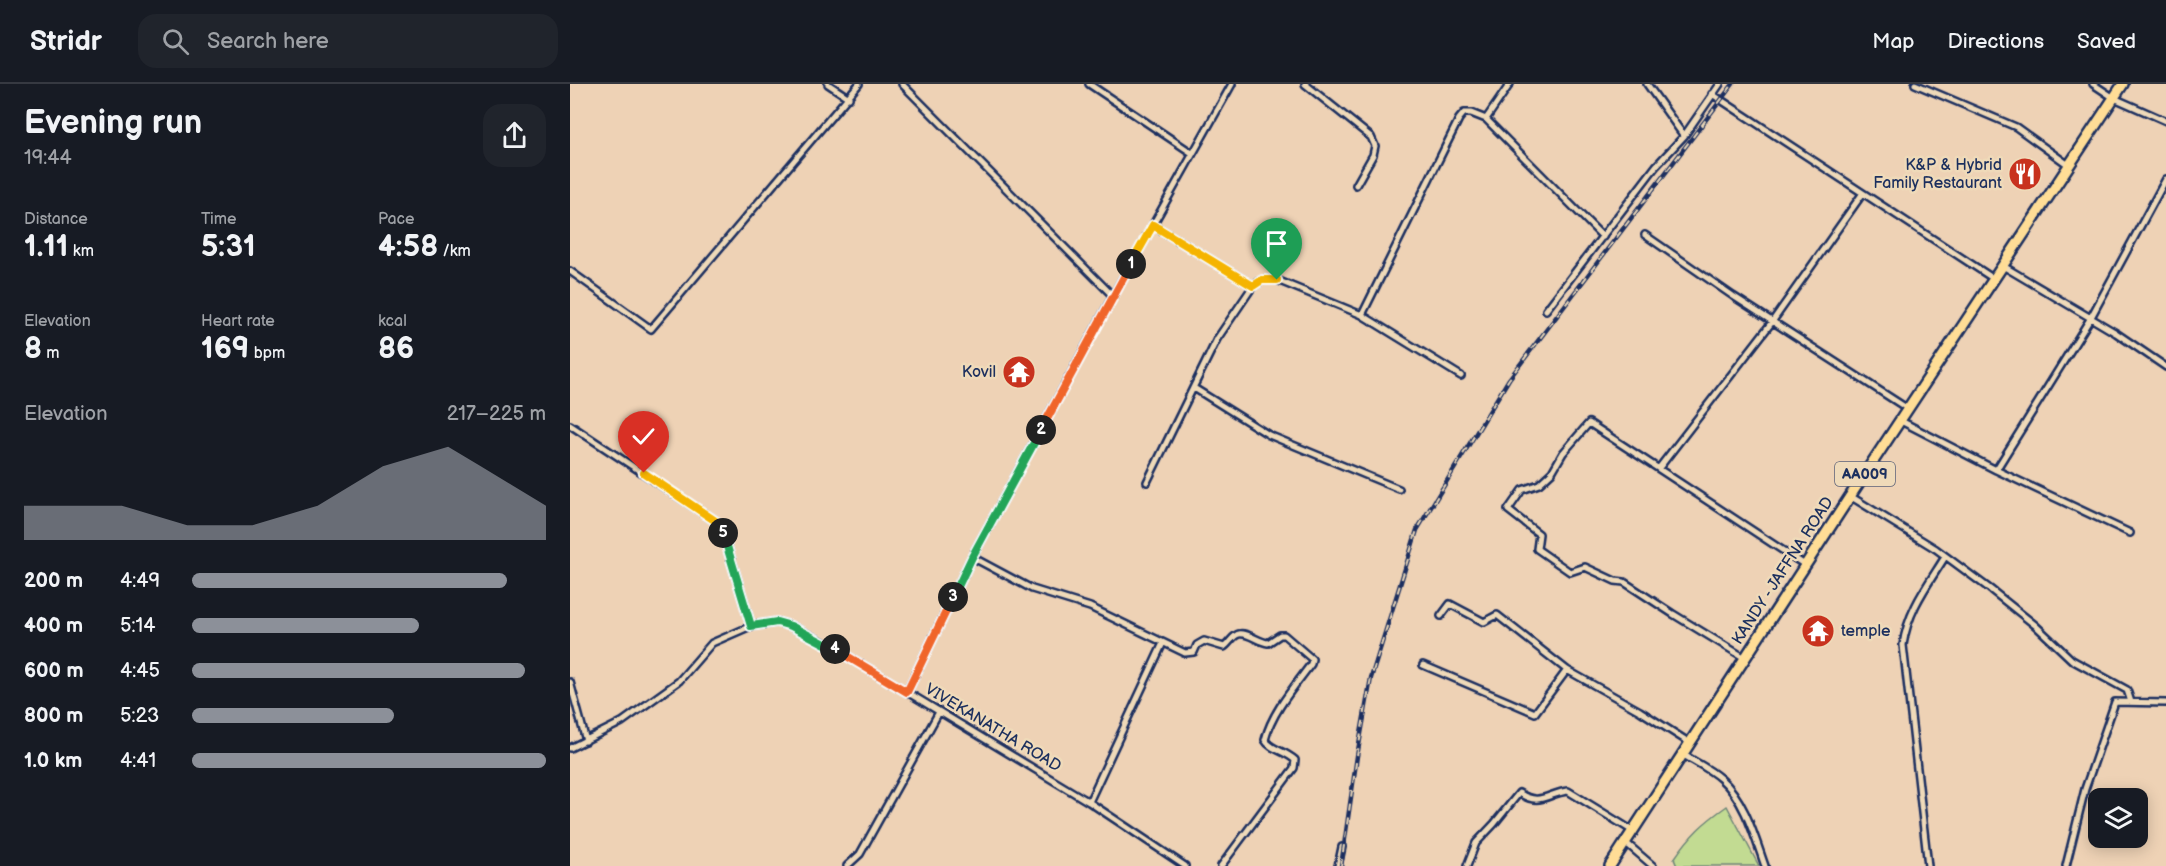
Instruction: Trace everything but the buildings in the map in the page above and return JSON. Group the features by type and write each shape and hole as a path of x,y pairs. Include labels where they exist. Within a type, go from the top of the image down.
{"highway":[{"name":"KANDY - JAFFNA ROAD","path":"1610,866 1850,496 2123,84"}],"street":[{"path":"828,84 849,98"},
{"path":"570,271 651,329 859,84"},
{"path":"902,84 1113,296"},
{"path":"1089,84 1192,153"},
{"path":"907,692 972,557 1113,296 1232,84"},
{"path":"1305,84 1371,137 1375,146 1373,155 1356,185"},
{"path":"1486,119 1510,84"},
{"path":"1647,84 1684,136"},
{"path":"1546,310 1656,166 1684,136 1720,84"},
{"path":"1915,84 2016,127 2070,166"},
{"path":"2093,84 2114,98 2166,122"},
{"path":"1712,94 1995,279"},
{"path":"1362,315 1464,113 1471,113 1486,119 1603,237"},
{"path":"1996,470 2090,319 2166,179"},
{"path":"1659,468 1772,322 1863,193"},
{"path":"1153,225 1253,286"},
{"path":"1645,235 1772,322 1908,410"},
{"path":"2003,266 2116,333 2166,367"},
{"path":"1147,482 1217,339 1253,286 1262,280 1277,280 1362,315 1461,376"},
{"path":"1194,388 1269,435 1399,489"},
{"path":"1901,421 1996,470 2130,533"},
{"path":"1745,657 1624,582 1616,581 1585,567 1570,572 1537,549 1539,534 1508,510 1522,490 1539,484 1552,472 1563,453 1589,423 1805,565"},
{"path":"570,425 717,522 725,539 751,626"},
{"path":"1850,496 1936,549 2035,625 2072,660 2127,690 2131,702"},
{"path":"972,557 1032,589 1090,607 1185,654 1194,652 1200,642 1204,641 1224,647 1237,634 1242,633 1268,643 1280,635 1284,636 1312,659 1311,664 1284,700 1265,740 1269,746 1286,752 1295,760 1294,768 1221,866"},
{"path":"1928,866 1903,645 1911,613 1945,557"},
{"path":"1441,616 1450,604 1485,622 1497,615 1566,670 1640,711 1690,743"},
{"name":"VIVEKANATHA ROAD","path":"570,748 622,722 679,681 712,643 751,626 777,622 791,626 827,644 1089,802 1185,866"},
{"path":"1089,802 1163,643"},
{"path":"1423,666 1535,713 1566,670"},
{"path":"570,682 586,741"},
{"path":"2066,866 2085,789 2115,702 2166,703"},
{"path":"847,866 860,854 939,712"},
{"path":"1682,754 1722,779 1746,816 1765,866"},
{"path":"1467,866 1476,843 1519,793 1536,800 1568,791 1633,831"},
{"path":"1625,843 1653,866"},
{"path":"1338,866 1342,847"}],"green space":[{"path":"1727,806 1759,866 1677,866 1674,859 1686,843 1704,824"}],"railway":[{"path":"1341,866 1371,678 1417,530 1509,379 1733,84"}],"place":[{"name":"K&P & Hybrid Family Restaurant","path":"2025,174"},
{"name":"Kovil","path":"1019,372"},
{"name":"temple","path":"1818,631"}],"route":[{"path":"644,473 717,522 725,539 751,626 777,622 791,626 827,644 907,692 972,557 1153,225 1253,286 1262,280 1277,280"}]}
